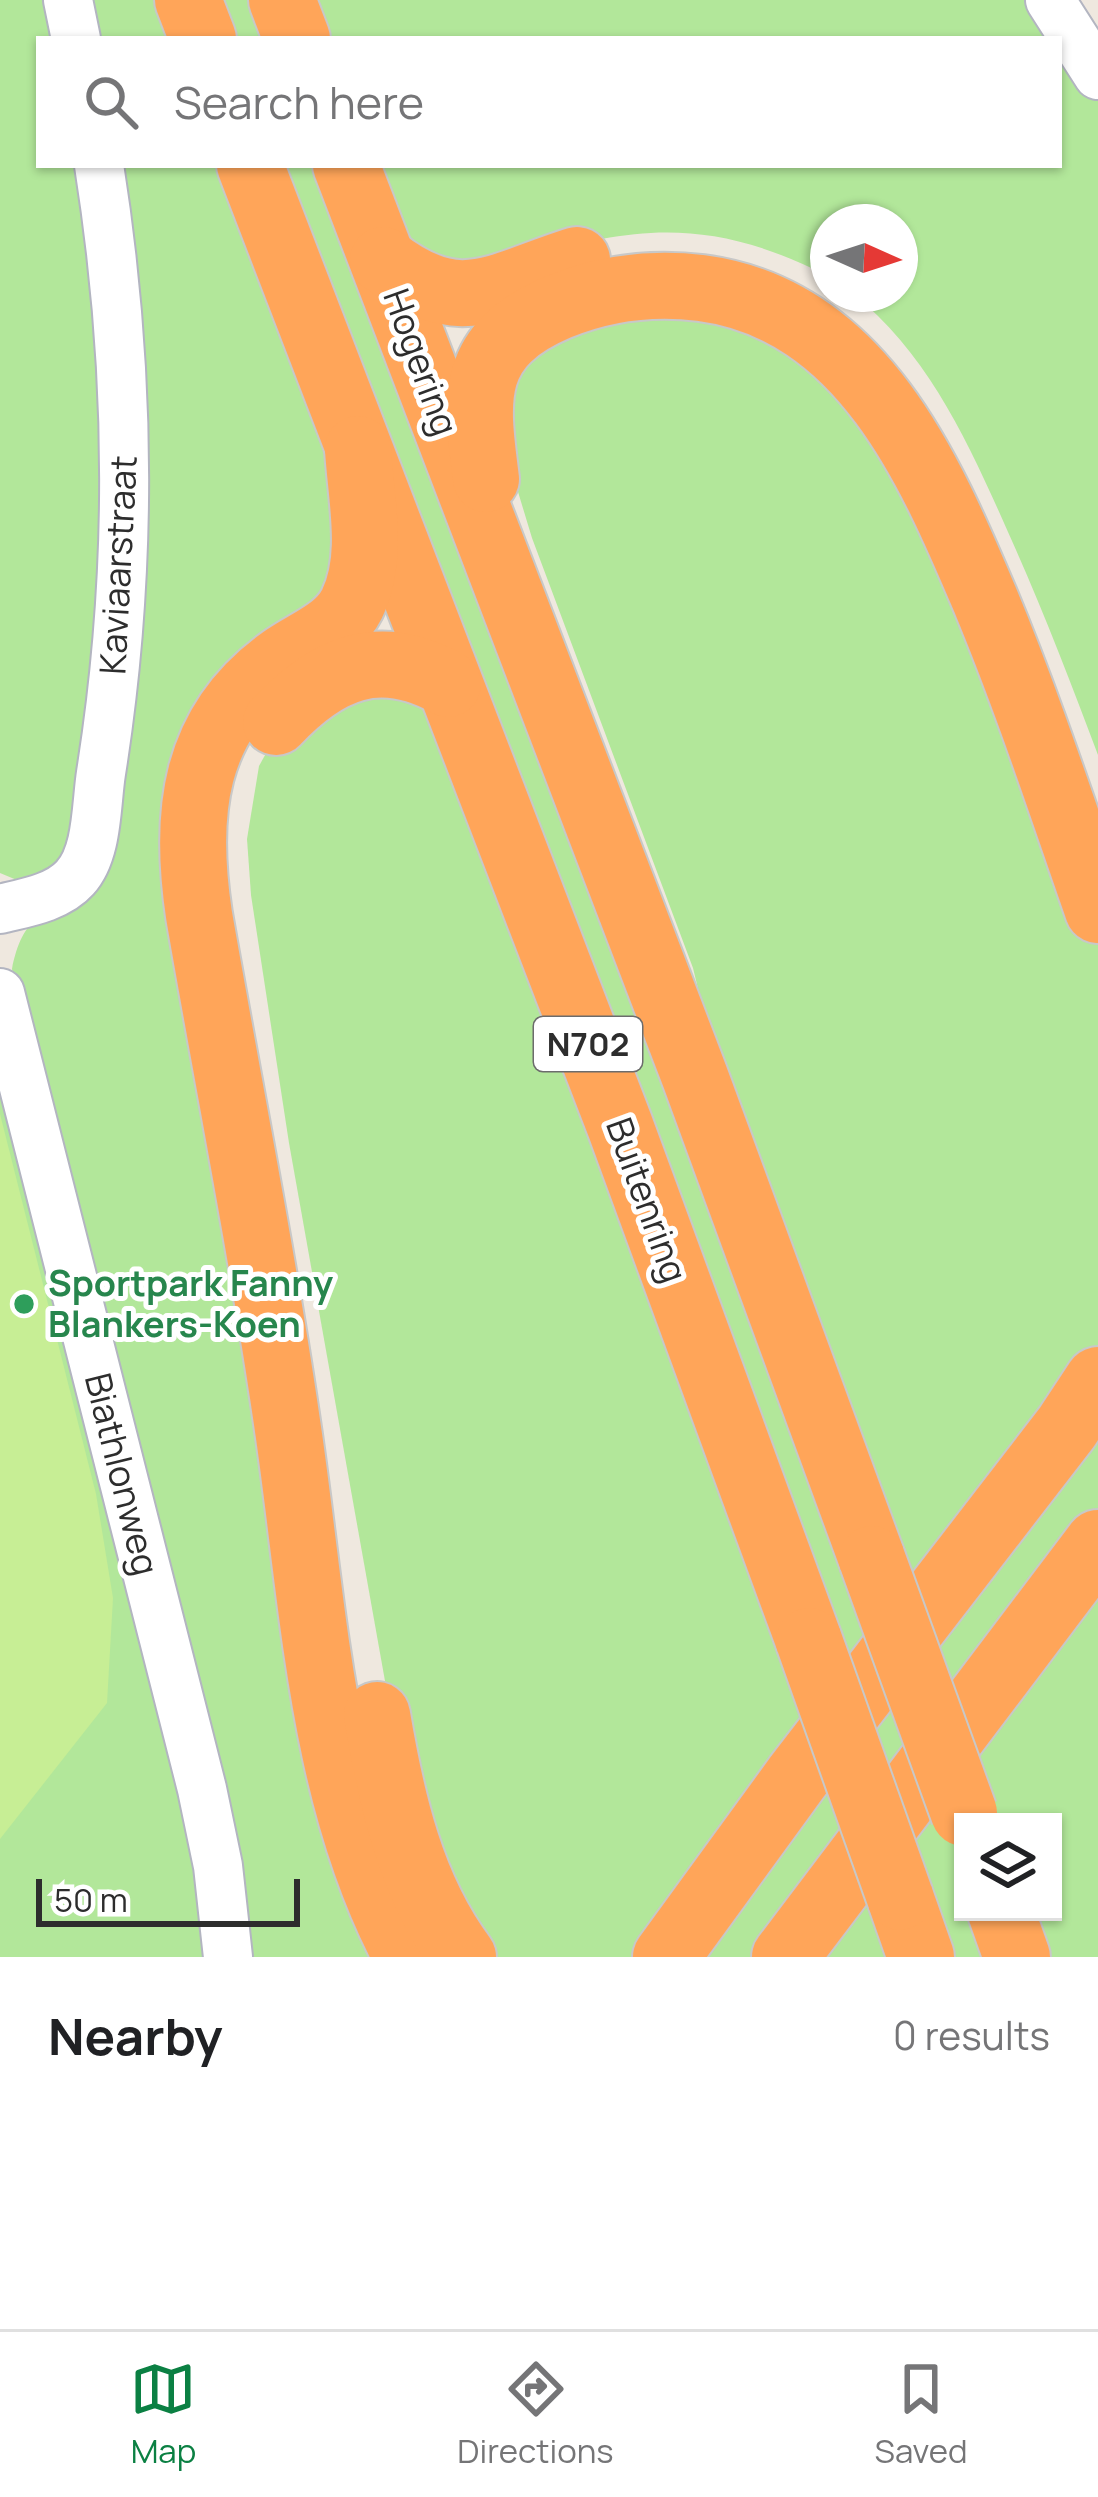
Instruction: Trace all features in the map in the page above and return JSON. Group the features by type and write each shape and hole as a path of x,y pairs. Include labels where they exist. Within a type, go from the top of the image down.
{"highway":[{"path":"188,0 202,36"},
{"path":"282,0 296,36"},
{"name":"N702","path":"251,168 358,449"},
{"name":"Hogering","path":"347,168 496,560"},
{"path":"383,260 429,289 468,295 614,250 659,246 713,250 783,271 854,314 907,368 947,427 1012,566 1098,787"},
{"path":"496,560 478,406 489,364 516,329 568,303 649,286 726,292 781,312 829,343 854,367 893,416 928,473 1003,644 1098,910"},
{"path":"358,449 364,541 358,588 337,626 262,674 223,722 198,779 193,874 342,1777 370,1882 407,1957"},
{"name":"Buitenring","path":"358,449 628,1148 910,1927"},
{"name":"N702","path":"496,560 695,1077 965,1813"},
{"path":"448,684 412,667 378,662 314,687 281,717 255,752 237,804 234,838 244,940 382,1747 419,1878 464,1957"},
{"path":"666,1957 1098,1380"},
{"path":"785,1957 1098,1543"},
{"path":"1004,1921 1017,1957"}],"street":[{"path":"68,0 75,36"},
{"path":"1050,0 1098,75"},
{"name":"Kaviaarstraat","path":"0,909 58,891 74,880 85,863 108,728 121,602 124,450 115,284 99,168"},
{"name":"Biathlonweg","path":"0,994 202,1789 218,1866 228,1957"}],"green space":[{"path":"0,0 58,0 66,36 36,36 36,168 89,168 115,415 75,862 24,883 0,873"},
{"path":"81,0 171,0 186,36 89,36"},
{"path":"211,0 264,0 278,36 225,36"},
{"path":"308,0 1034,0 1057,36 322,36"},
{"path":"1062,44 1098,100 1098,755 1032,587 962,435 925,373 873,312 918,312 918,204 810,204 810,268 734,240 650,233 566,247 470,274 409,243 372,168 1062,168"},
{"path":"113,168 227,168 341,474 351,560 202,726 379,1957 242,1957 12,969 29,926 87,888"},
{"path":"276,168 328,168 895,1677 1098,1404 1098,1520 924,1755 954,1837 954,1921 985,1921 998,1957 948,1957 889,1795 766,1957 675,1957 863,1719"},
{"path":"713,297 870,402 1098,930 1098,1355 914,1608 733,1133 693,968 532,538 502,439 515,362 535,339"},
{"path":"370,681 425,690 822,1726 640,1957 492,1957 459,1916 395,1737 289,1143 251,895 247,839 259,766 274,739"},
{"path":"0,1044 10,1080 217,1957 0,1957"},
{"name":"Sportpark Fanny Blankers-Koen","path":"0,1114 96,1494 113,1598 107,1703 0,1839"},
{"path":"1098,1564 1098,1957 1039,1957 1026,1921 1062,1921 1062,1813 988,1813 964,1748"},
{"path":"872,1867 905,1957 801,1957"}],"place":[{"name":"Sportpark Fanny Blankers-Koen","path":"24,1304"}]}
